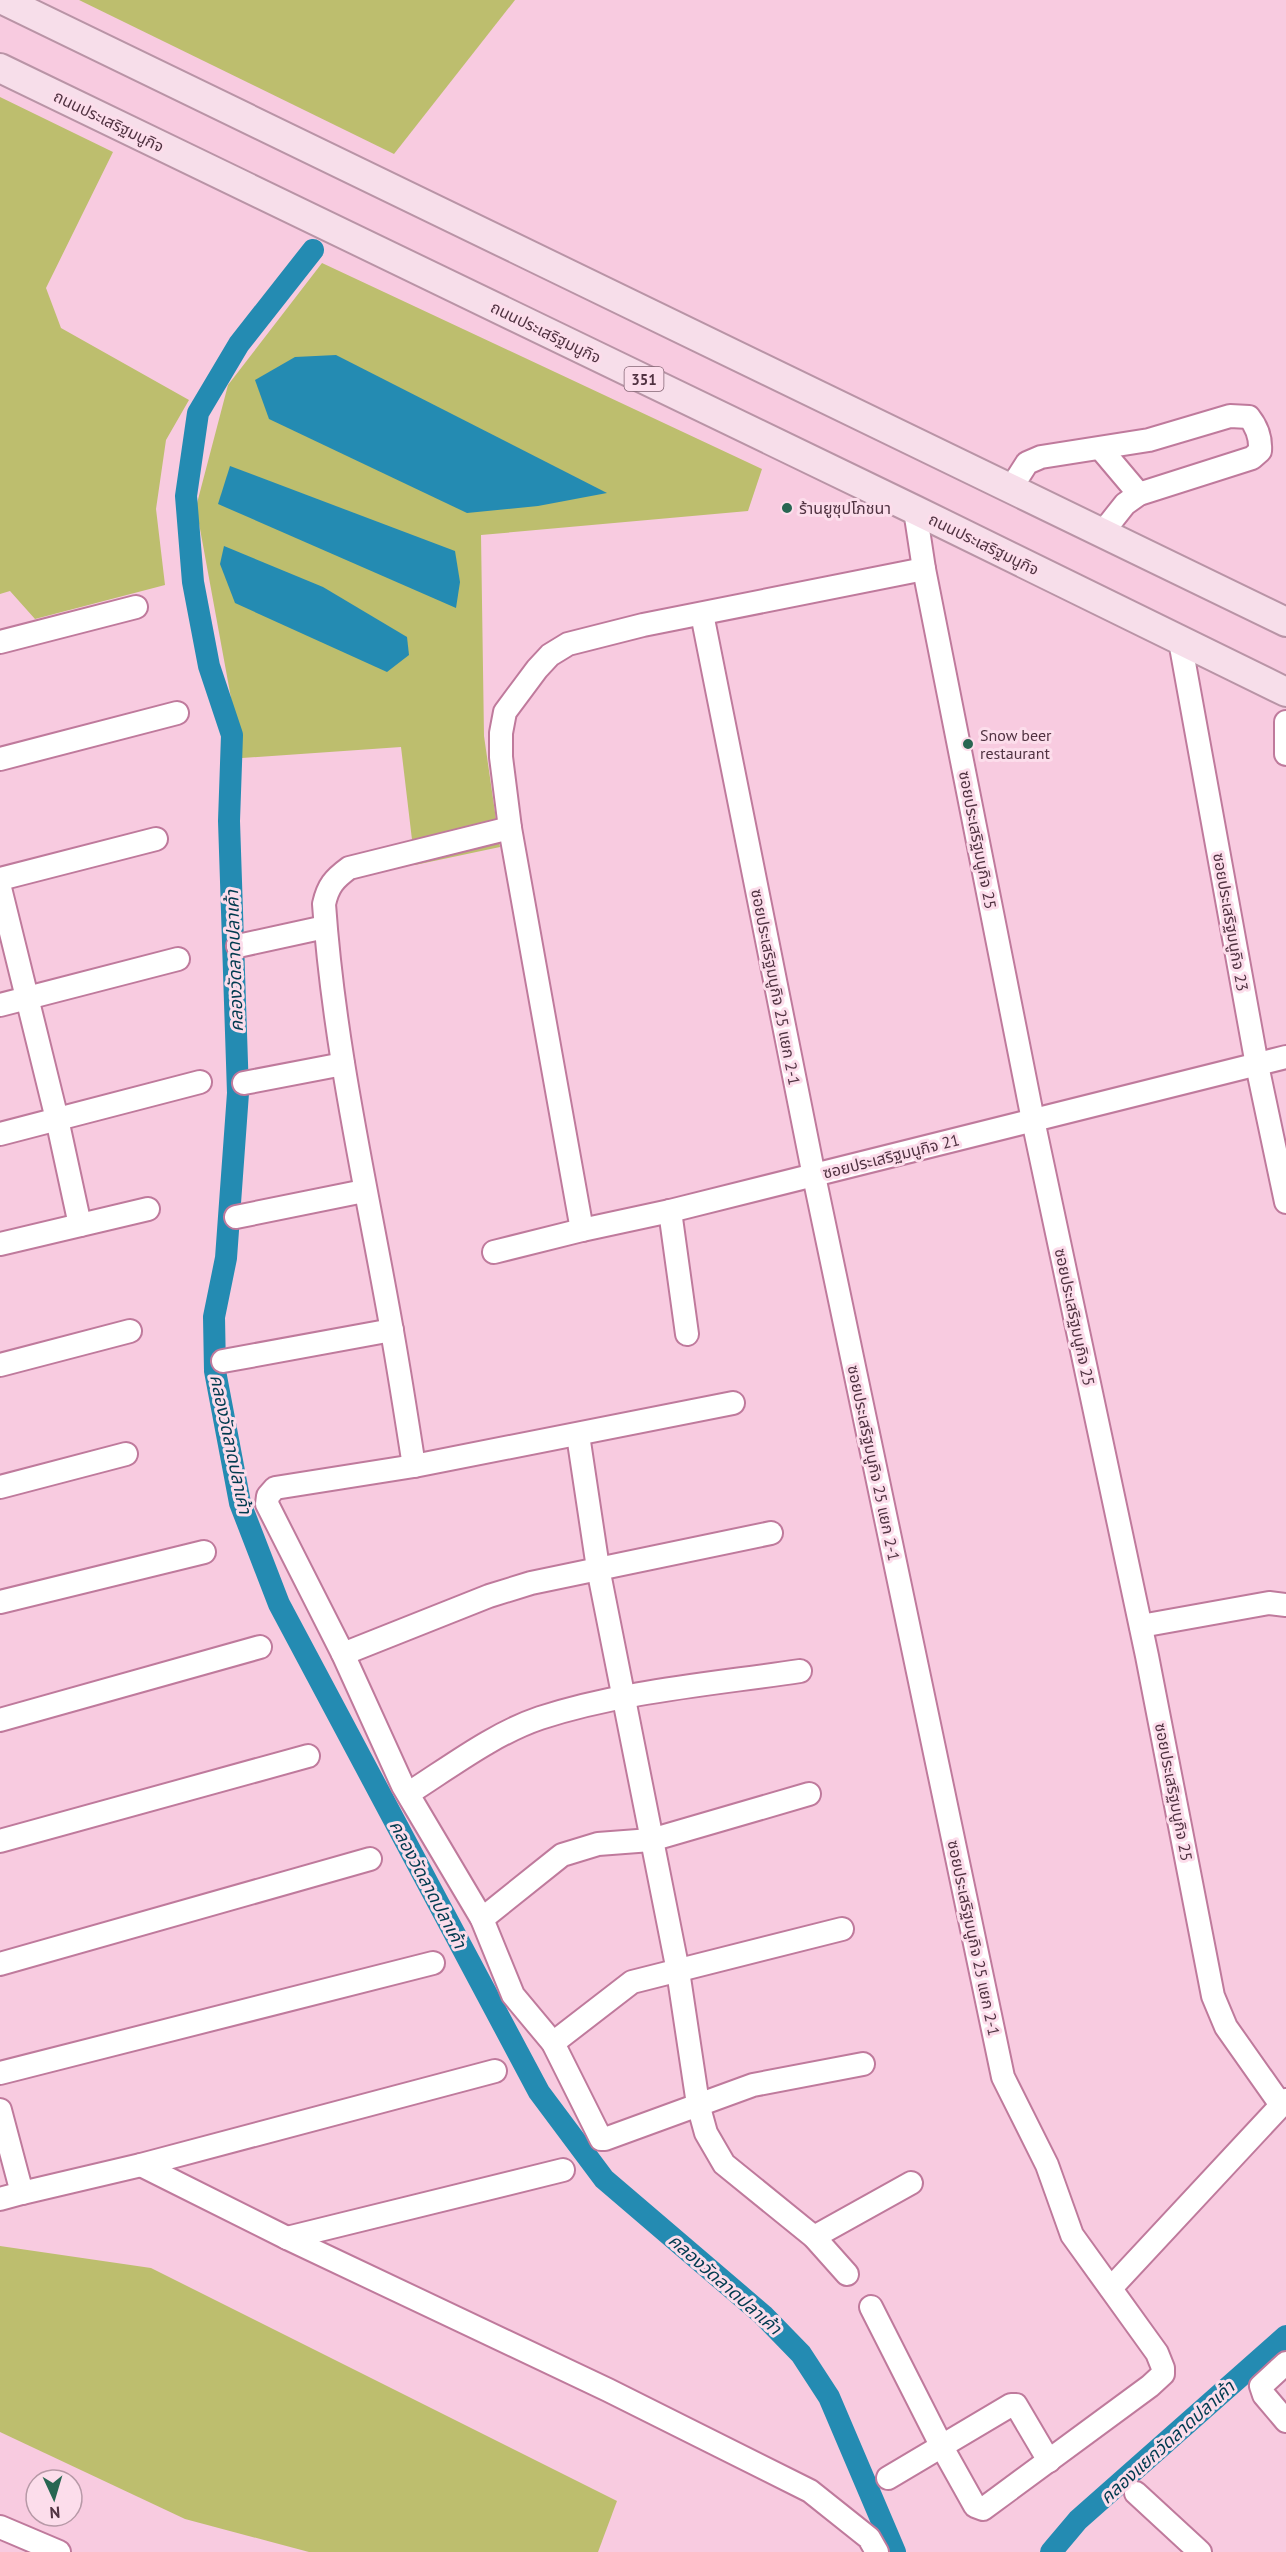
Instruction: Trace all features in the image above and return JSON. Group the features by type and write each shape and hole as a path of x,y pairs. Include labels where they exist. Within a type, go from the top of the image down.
{"main road":[{"path":"3,0 1286,622"},
{"name":"ถนนประเสริฐมนูกิจ","path":"0,68 1286,692"}],"street":[{"path":"1011,488 1027,463 1041,457 1149,440 1230,416 1249,417 1256,426 1260,451 1252,458 1139,494 1125,504 1102,533"},
{"path":"1101,449 1139,494"},
{"name":"ซอยประเสริฐมนูกิจ 25","path":"915,510 924,570 1033,1120 1141,1626 1213,1996 1226,2027 1284,2102"},
{"path":"582,1230 510,828 501,757 501,734 506,712 537,669 550,656 568,644 643,625 924,570"},
{"path":"0,642 136,607"},
{"name":"ซอยประเสริฐมนูกิจ 25 แยก 2-1","path":"702,614 814,1176 1003,2077 1047,2165 1072,2235 1156,2353 1163,2368 1162,2374 1155,2382 1049,2461"},
{"name":"ซอยประเสริฐมนูกิจ 23","path":"1180,641 1257,1065 1286,1202"},
{"path":"0,759 177,713"},
{"path":"1286,722 1286,754"},
{"path":"414,1466 392,1330 364,1191 343,1064 324,904 328,887 349,868 510,828"},
{"path":"0,879 156,839"},
{"path":"0,888 57,1119 80,1225"},
{"path":"238,946 326,927"},
{"path":"0,1005 178,959"},
{"name":"ซอยประเสริฐมนูกิจ 21","path":"494,1252 814,1176 1286,1058"},
{"path":"244,1083 343,1064"},
{"path":"0,1134 200,1082"},
{"path":"236,1217 364,1191"},
{"path":"0,1244 148,1209"},
{"path":"670,1211 687,1334"},
{"path":"223,1361 392,1330"},
{"path":"0,1365 130,1331"},
{"path":"733,1403 414,1466 275,1488 268,1496 267,1504 343,1654 403,1786 482,1919 513,1995 553,2043 601,2139 753,2085 863,2064"},
{"path":"578,1435 598,1568 678,1971 698,2104 706,2133 724,2164 814,2237 847,2274"},
{"path":"0,1487 126,1454"},
{"path":"343,1654 489,1596 598,1568 771,1533"},
{"path":"0,1602 204,1552"},
{"path":"1141,1626 1269,1603 1286,1605"},
{"path":"0,1720 260,1647"},
{"path":"409,1793 497,1738 538,1719 623,1697 800,1671"},
{"path":"0,1841 308,1756"},
{"path":"482,1919 562,1855 598,1844 651,1840 809,1794"},
{"path":"0,1964 370,1859"},
{"path":"553,2043 633,1982 842,1929"},
{"path":"0,2073 433,1963"},
{"path":"0,2199 141,2165 495,2071"},
{"path":"1111,2288 1284,2102"},
{"path":"0,2110 22,2193"},
{"path":"141,2165 287,2238 598,2385 810,2491 869,2538 877,2552"},
{"path":"287,2238 563,2170"},
{"path":"814,2237 911,2183"},
{"path":"872,2307 942,2447 975,2506 983,2509 1049,2461 1014,2405 942,2447 888,2478"},
{"path":"1286,2363 1261,2386 1264,2396 1286,2421"},
{"path":"1136,2493 1200,2552"},
{"path":"0,2528 59,2552"}],"shaded area":[{"path":"79,0 515,0 394,154"},
{"path":"0,97 113,152 46,288 61,328 189,400 166,440 156,509 165,585 35,619 10,591 0,594"},
{"path":"322,263 762,469 748,511 481,535 484,736 500,847 415,865 401,747 242,758 196,507 228,385"},
{"path":"0,2246 151,2268 617,2501 598,2552 309,2552 185,2519 84,2472 84,2468 77,2468 0,2432"}],"water":[{"path":"336,355 607,493 538,506 467,513 269,419 255,380 295,357"},
{"path":"230,466 455,551 460,582 456,608 218,504"},
{"path":"224,546 323,587 407,637 409,655 387,672 235,603 220,564"}],"waterway":[{"name":"คลองวัดลาดปลาเค้า","path":"313,250 239,344 198,413 186,496 193,582 209,666 232,735 229,821 238,1093 226,1258 214,1317 215,1371 240,1503 279,1604 539,2092 604,2179 763,2315 801,2354 829,2397 895,2552"},
{"name":"คลองแยกวัดลาดปลาเค้า","path":"1051,2552 1078,2520 1286,2336"}],"place":[{"name":"ร้านยูซุปโภชนา","path":"787,508"},
{"name":"Snow beer restaurant","path":"968,744"}]}
